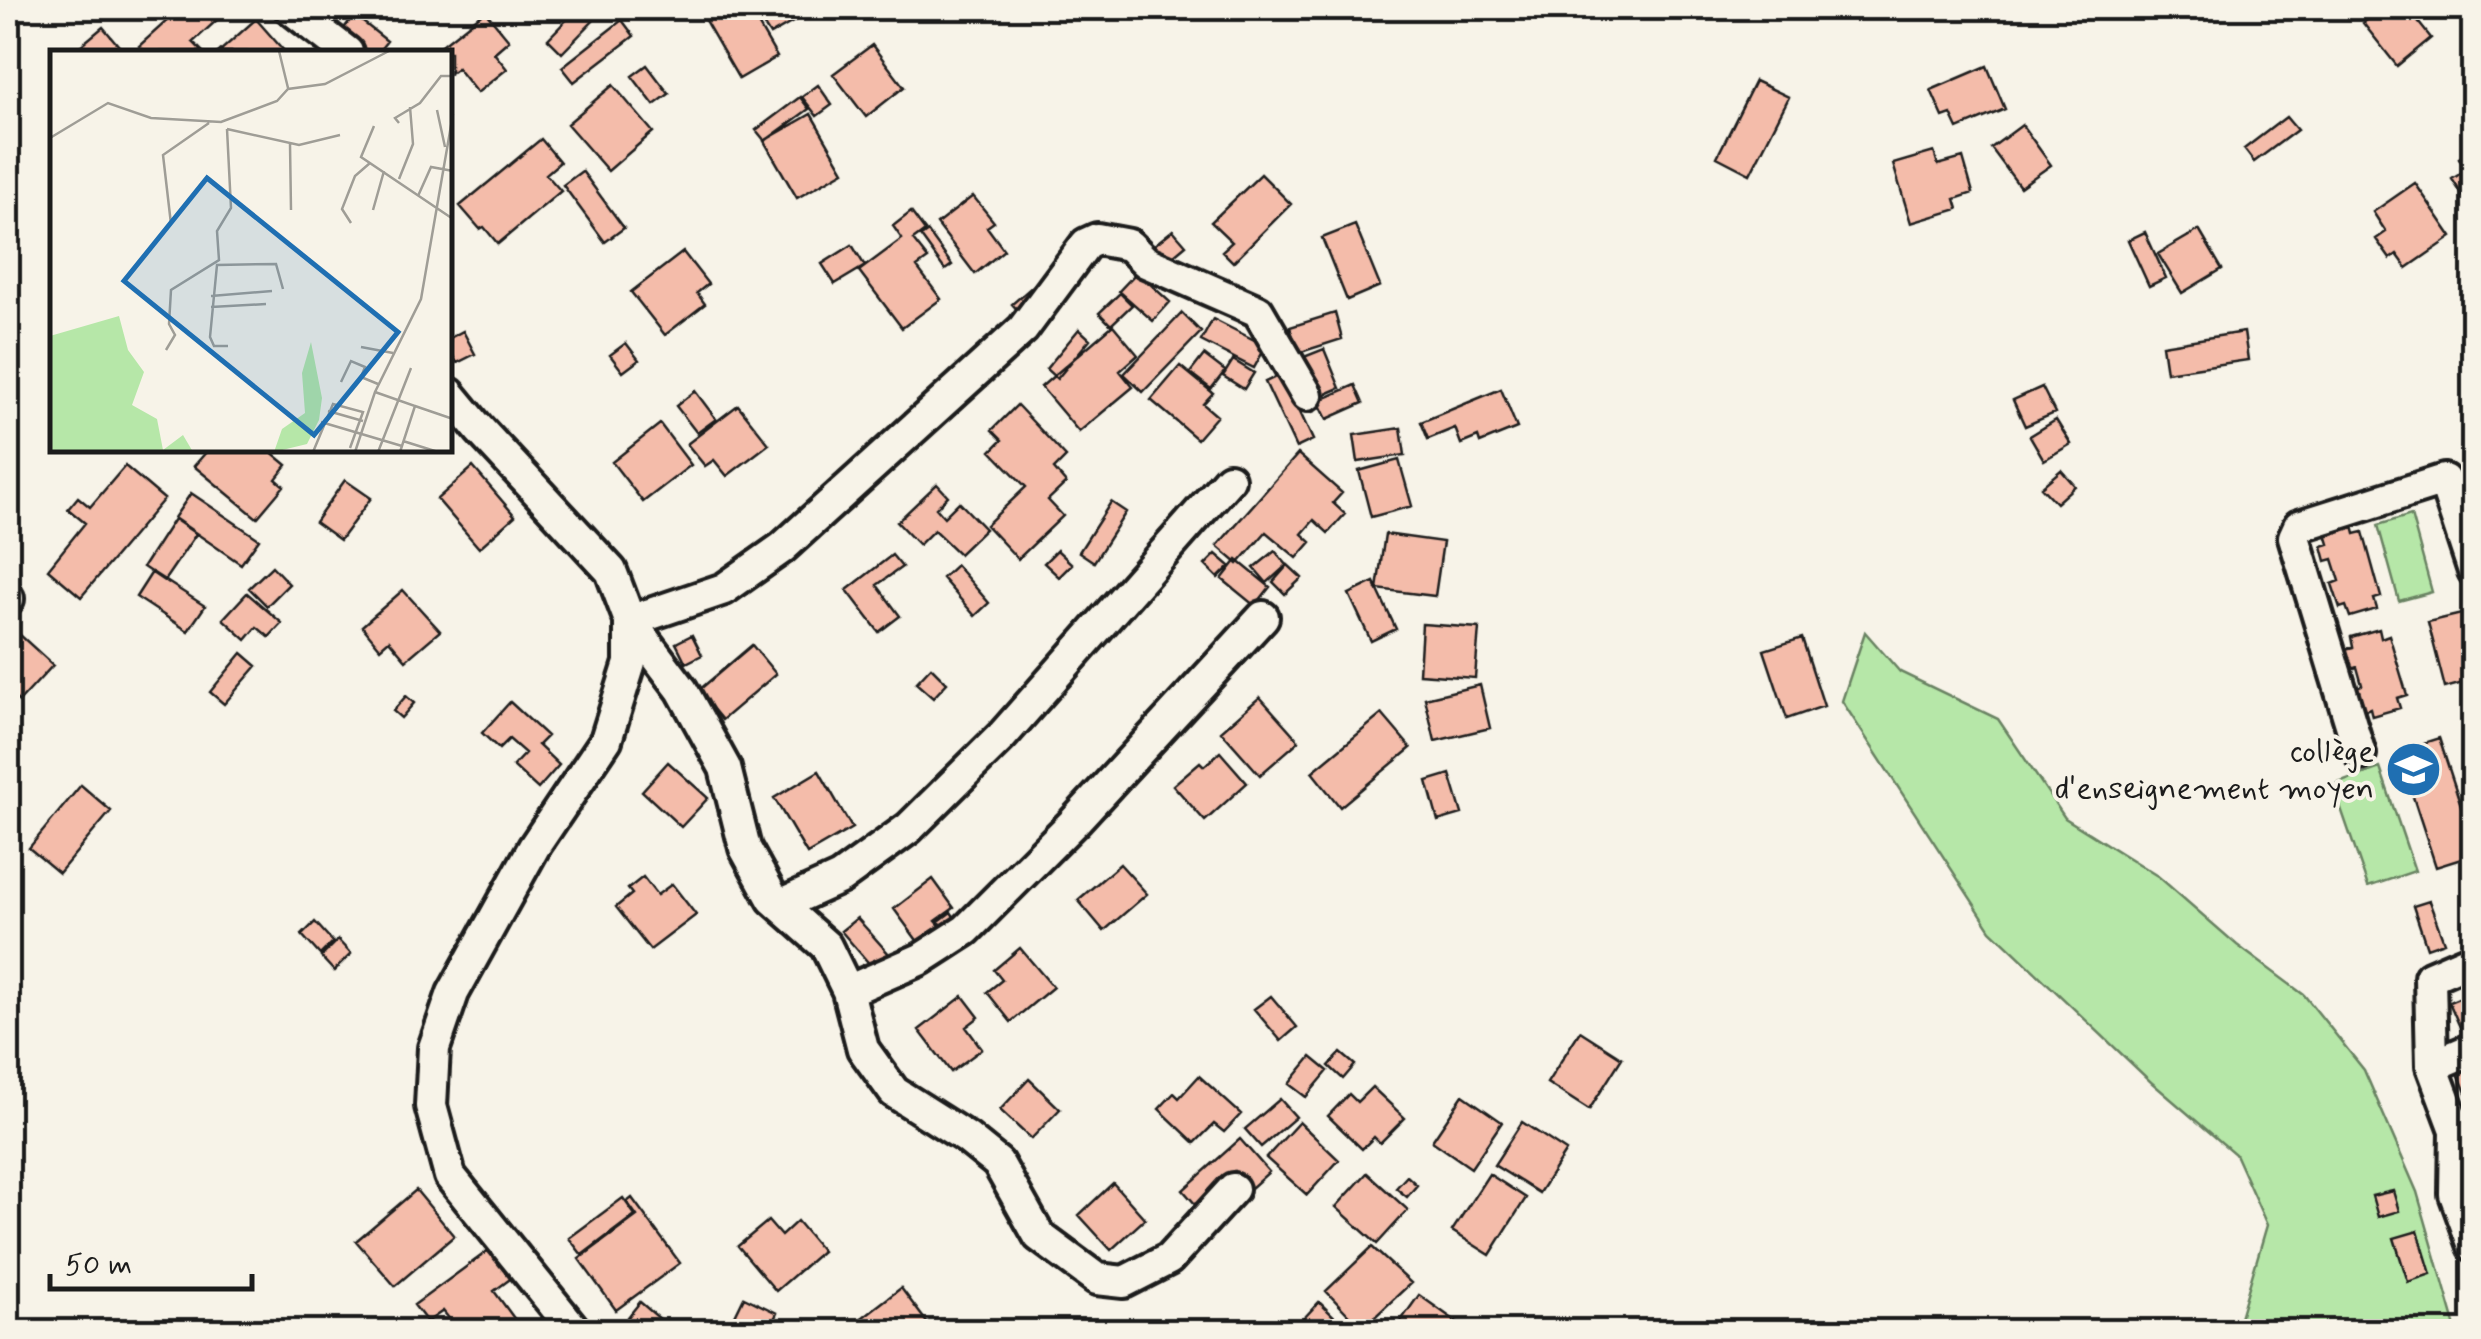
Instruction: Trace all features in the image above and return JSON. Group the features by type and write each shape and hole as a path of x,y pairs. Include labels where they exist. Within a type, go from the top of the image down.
{"street":[{"path":"290,8 344,50"},
{"path":"630,620 724,589 782,548 1023,328 1086,244 1097,240 1129,245 1146,262 1258,311 1307,395"},
{"path":"452,396 611,571 630,620 682,690 726,768 744,848 773,899 826,946 848,991 863,1050 894,1092 967,1138 998,1164 1038,1236 1097,1280 1124,1282 1168,1259 1233,1189"},
{"path":"780,905 840,878 909,828 1002,736 1229,479"},
{"path":"2360,754 2294,537 2300,526 2444,480 2474,571"},
{"path":"848,991 921,959 966,930 1074,822 1264,617"},
{"path":"576,1332 450,1176 431,1106 434,1048 452,993 534,847 606,740 630,664 630,620"},
{"path":"2474,958 2430,976 2432,1066 2456,1130 2474,1246"},
{"path":"2432,1066 2474,1048"}],"green space":[{"path":"2411,515 2432,592 2399,601 2378,525"},
{"path":"1865,632 1900,672 1998,719 2065,818 2159,877 2237,945 2304,995 2364,1070 2417,1192 2457,1331 2236,1331 2267,1225 2235,1154 2151,1082 1991,930 1842,701"},
{"path":"2380,768 2415,871 2368,887 2333,785"}],"building":[{"path":"159,8 230,8 193,42 201,50 143,50 139,46 169,19"},
{"path":"578,8 593,21 562,53 548,39"},
{"path":"752,8 749,9 777,57 739,79 699,10"},
{"path":"753,8 792,8 798,19 770,35"},
{"path":"2382,8 2407,8 2431,38 2397,66 2363,23"},
{"path":"485,11 509,40 494,53 507,69 477,93 457,68 452,72 452,50 436,50"},
{"path":"354,15 387,41 380,50 359,50 339,35"},
{"path":"256,19 283,50 221,50"},
{"path":"622,20 634,36 574,82 562,67"},
{"path":"103,27 122,50 75,50"},
{"path":"872,45 904,87 866,117 833,74"},
{"path":"647,65 669,94 654,105 632,76"},
{"path":"1987,66 2005,109 1958,129 1951,114 1943,117 1931,90"},
{"path":"1755,81 1789,97 1750,174 1717,157"},
{"path":"613,85 653,132 608,171 567,124"},
{"path":"818,85 832,105 817,116 802,97"},
{"path":"800,97 809,109 765,141 756,130"},
{"path":"811,114 844,171 797,198 764,141"},
{"path":"2286,117 2297,130 2254,162 2244,149"},
{"path":"2022,125 2051,165 2020,187 1991,148"},
{"path":"541,139 560,162 546,174 561,191 498,244 460,206"},
{"path":"2474,149 2474,213 2452,179 2466,170 2459,158"},
{"path":"1934,152 1938,165 1963,158 1973,193 1955,199 1958,209 1911,223 1893,164"},
{"path":"582,171 624,228 605,242 563,185"},
{"path":"1261,174 1291,204 1233,262 1222,251 1232,242 1211,222"},
{"path":"2415,183 2452,237 2407,268 2397,254 2390,259 2376,239 2386,232 2373,212"},
{"path":"973,196 994,222 987,227 1004,250 975,274 937,224"},
{"path":"911,212 925,231 913,240 928,259 917,267 941,299 902,328 859,271 902,239 893,226"},
{"path":"1355,225 1380,286 1347,300 1322,238"},
{"path":"1173,230 1186,245 1161,266 1148,250"},
{"path":"2199,230 2222,269 2182,293 2158,254"},
{"path":"928,232 952,265 945,270 921,237"},
{"path":"2145,232 2166,278 2149,286 2128,240"},
{"path":"852,245 865,266 835,284 822,264"},
{"path":"683,252 708,284 697,293 705,304 665,335 631,292"},
{"path":"1049,272 1025,318 1012,304"},
{"path":"1137,272 1170,302 1153,321 1119,291"},
{"path":"1120,293 1132,305 1111,325 1099,313"},
{"path":"1182,313 1201,332 1143,392 1124,374"},
{"path":"1335,313 1342,339 1298,353 1290,327"},
{"path":"1213,319 1266,346 1254,368 1201,341"},
{"path":"1113,325 1138,355 1120,371 1133,387 1079,432 1041,387"},
{"path":"1079,329 1090,339 1057,379 1046,369"},
{"path":"463,331 475,354 457,363 452,354 452,337"},
{"path":"2244,332 2248,360 2166,372 2162,345"},
{"path":"626,343 639,360 623,372 610,355"},
{"path":"1324,349 1340,388 1319,397 1304,357"},
{"path":"1204,355 1225,371 1211,389 1190,373"},
{"path":"1233,360 1254,373 1244,389 1223,376"},
{"path":"1180,366 1213,393 1203,404 1217,416 1197,439 1151,400"},
{"path":"1282,374 1313,440 1296,448 1265,382"},
{"path":"1355,385 1363,403 1327,419 1318,401"},
{"path":"2042,387 2055,413 2025,426 2013,400"},
{"path":"1501,389 1517,428 1480,443 1478,437 1461,444 1455,428 1428,439 1421,422"},
{"path":"695,391 716,419 697,433 676,406"},
{"path":"738,405 769,444 727,476 714,460 705,466 687,444"},
{"path":"1017,405 1066,457 1054,469 1066,483 1048,500 1063,516 1018,559 986,525 1026,487 991,451 1002,440 992,430"},
{"path":"2056,420 2071,444 2044,460 2030,436"},
{"path":"660,424 691,465 643,502 612,462"},
{"path":"1401,428 1405,455 1358,462 1354,435"},
{"path":"206,452 271,452 287,465 276,479 284,486 257,518 194,466"},
{"path":"1298,454 1342,493 1333,503 1345,514 1328,533 1314,520 1302,534 1311,542 1297,558 1266,532 1238,564 1217,546"},
{"path":"1399,460 1412,506 1371,517 1359,471"},
{"path":"125,466 164,499 81,597 48,569 85,523 68,509 78,497 90,507"},
{"path":"473,467 515,516 479,548 437,499"},
{"path":"2061,470 2075,486 2056,503 2041,487"},
{"path":"345,480 371,498 340,540 315,522"},
{"path":"937,484 948,496 936,508 944,517 959,502 985,529 959,554 934,530 919,545 897,522"},
{"path":"191,493 259,539 241,564 174,518"},
{"path":"1111,502 1126,512 1094,562 1079,552"},
{"path":"174,519 196,534 164,581 143,567"},
{"path":"2353,526 2355,534 2363,532 2381,597 2374,599 2377,609 2350,617 2346,606 2340,608 2332,584 2340,581 2333,559 2326,561 2322,546 2329,544 2326,534"},
{"path":"1385,534 1443,542 1435,596 1377,589"},
{"path":"1057,550 1072,564 1059,577 1044,563"},
{"path":"1275,551 1287,565 1267,583 1254,568"},
{"path":"1216,554 1230,566 1218,578 1205,565"},
{"path":"892,555 902,567 877,585 900,616 879,632 847,590"},
{"path":"1237,560 1270,587 1255,606 1222,579"},
{"path":"956,565 989,603 975,616 942,578"},
{"path":"1288,565 1302,578 1285,594 1273,582"},
{"path":"272,566 289,584 267,606 249,588"},
{"path":"152,572 205,606 188,631 136,597"},
{"path":"1374,582 1396,629 1371,641 1349,594"},
{"path":"403,590 440,631 406,660 389,640 380,648 362,626"},
{"path":"247,593 282,623 269,637 257,627 246,640 223,619"},
{"path":"2474,611 2474,680 2445,688 2428,622"},
{"path":"8,624 53,665 19,702 8,691"},
{"path":"1422,624 1479,628 1475,678 1419,674"},
{"path":"2379,629 2381,638 2389,635 2407,695 2397,698 2400,708 2372,716 2370,708 2363,711 2356,687 2362,685 2357,667 2351,669 2345,649 2353,647 2351,637"},
{"path":"692,635 702,655 686,663 676,643"},
{"path":"1802,638 1824,706 1787,719 1764,650"},
{"path":"752,645 776,674 722,720 698,691"},
{"path":"242,653 257,666 224,704 210,692"},
{"path":"931,667 947,683 933,698 916,683"},
{"path":"1480,685 1490,728 1435,741 1425,698"},
{"path":"406,696 414,703 401,718 393,711"},
{"path":"1260,697 1299,741 1260,775 1221,731"},
{"path":"510,702 547,736 538,745 559,765 538,789 513,766 525,753 509,739 499,749 482,733"},
{"path":"1382,714 1411,748 1340,807 1312,772"},
{"path":"2439,738 2474,855 2436,867 2398,751"},
{"path":"1220,752 1247,783 1205,821 1173,785 1200,762 1204,766"},
{"path":"668,762 708,798 681,827 642,791"},
{"path":"819,771 852,828 807,854 774,798"},
{"path":"1450,774 1462,814 1438,821 1427,781"},
{"path":"81,785 111,811 59,873 29,848"},
{"path":"1120,864 1147,894 1104,931 1078,900"},
{"path":"643,877 657,895 672,884 696,915 650,950 616,907 632,894 628,889"},
{"path":"933,879 954,908 936,921 943,929 927,954 894,909"},
{"path":"2429,901 2444,942 2427,948 2413,906"},
{"path":"951,912 955,918 943,927 939,921"},
{"path":"857,918 889,954 873,968 841,931"},
{"path":"315,922 333,942 320,955 302,935"},
{"path":"338,940 351,954 334,971 321,957"},
{"path":"1020,948 1053,987 1011,1022 987,992 1002,980 994,970"},
{"path":"2474,979 2474,1029 2463,1034 2449,1002 2471,993 2466,982"},
{"path":"963,996 979,1017 966,1027 982,1049 951,1072 919,1030"},
{"path":"1271,996 1297,1027 1281,1041 1254,1009"},
{"path":"1580,1031 1622,1058 1589,1110 1547,1083"},
{"path":"1341,1053 1355,1065 1343,1079 1329,1066"},
{"path":"1311,1057 1328,1071 1306,1097 1289,1084"},
{"path":"2474,1067 2474,1104 2471,1105 2458,1073"},
{"path":"1199,1076 1241,1114 1224,1132 1214,1124 1195,1143 1159,1109 1174,1093 1179,1098"},
{"path":"1029,1079 1060,1109 1031,1139 1000,1110"},
{"path":"1372,1087 1405,1118 1380,1143 1374,1137 1362,1149 1328,1116 1349,1094 1357,1102"},
{"path":"1463,1095 1502,1122 1471,1168 1432,1141"},
{"path":"1280,1099 1296,1117 1261,1147 1245,1129"},
{"path":"1299,1122 1339,1160 1307,1195 1266,1158"},
{"path":"1522,1122 1566,1151 1539,1193 1494,1165"},
{"path":"1240,1139 1269,1172 1250,1189 1234,1171 1196,1205 1183,1190"},
{"path":"1367,1173 1408,1210 1377,1244 1336,1207"},
{"path":"1489,1174 1526,1198 1490,1255 1452,1231"},
{"path":"1407,1176 1417,1185 1407,1197 1396,1188"},
{"path":"1113,1183 1145,1219 1111,1250 1079,1215"},
{"path":"416,1190 454,1236 395,1286 356,1241"},
{"path":"2393,1191 2399,1211 2378,1217 2372,1196"},
{"path":"623,1198 635,1215 582,1255 569,1238"},
{"path":"632,1198 680,1263 616,1310 579,1259 637,1216 627,1202"},
{"path":"768,1221 781,1236 797,1221 822,1251 776,1291 738,1246"},
{"path":"2418,1231 2431,1274 2408,1282 2394,1238"},
{"path":"496,1245 517,1274 494,1291 524,1332 436,1332 451,1321 443,1311 427,1322 414,1305"},
{"path":"1372,1247 1411,1283 1362,1329 1326,1291"},
{"path":"901,1288 934,1332 854,1332 850,1327"},
{"path":"1419,1295 1464,1327 1462,1332 1393,1332"},
{"path":"744,1297 777,1313 768,1332 727,1332"},
{"path":"640,1302 675,1332 616,1332"},
{"path":"1319,1302 1350,1332 1291,1332"}],"place":[{"name":"collège d'enseignement moyen","path":"2413,770"}]}
